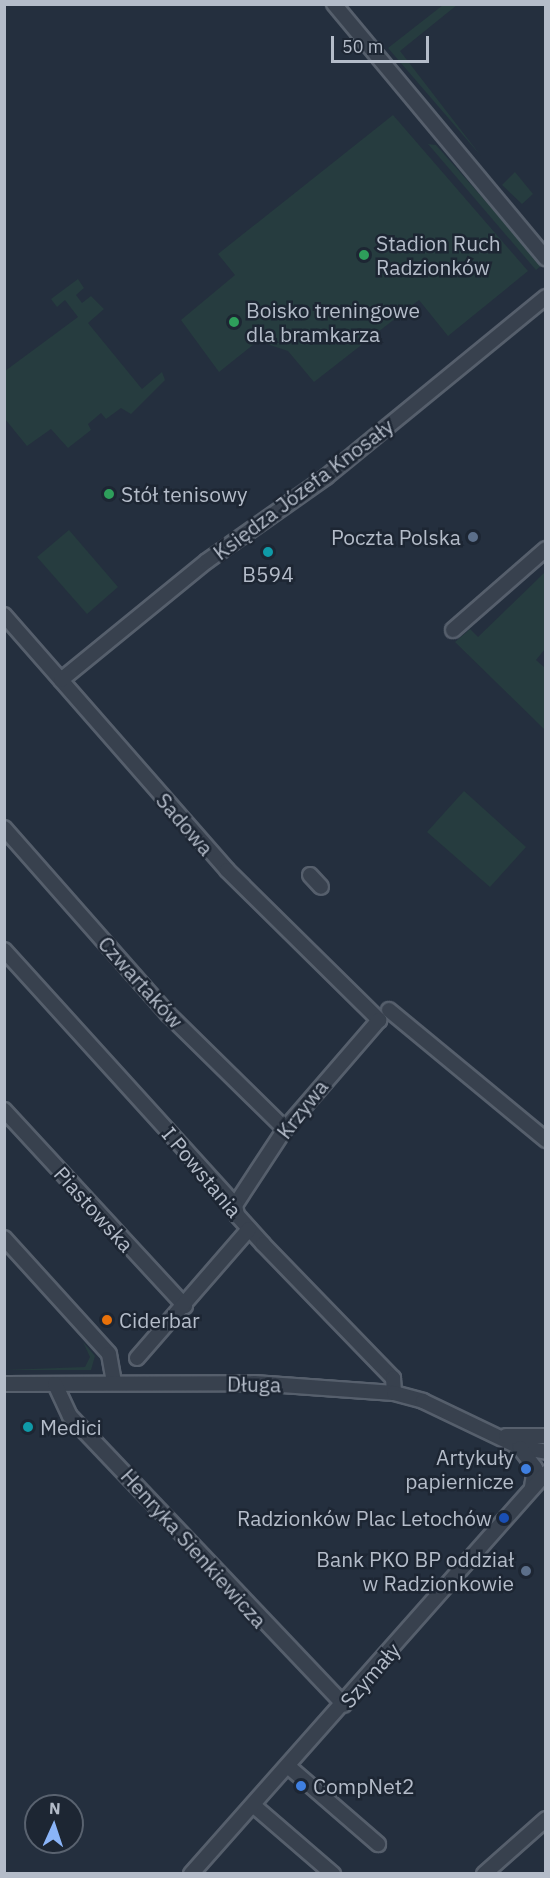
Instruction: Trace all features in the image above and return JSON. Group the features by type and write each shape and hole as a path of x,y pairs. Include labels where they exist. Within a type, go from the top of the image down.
{"street":[{"path":"334,4 546,258"},
{"name":"Księdza Józefa Knosały","path":"61,680 234,540 326,477 546,297"},
{"path":"453,630 546,549"},
{"name":"Sadowa","path":"4,615 227,870 384,1015 546,1140"},
{"name":"Czwartaków","path":"4,828 168,1014 285,1129"},
{"path":"310,875 321,887"},
{"name":"I Powstania","path":"4,950 235,1205 249,1228 393,1378 394,1393"},
{"name":"Krzywa","path":"235,1205 285,1129 384,1015"},
{"name":"Piastowska","path":"4,1110 185,1306"},
{"path":"137,1358 185,1306 249,1228"},
{"path":"4,1238 109,1354 114,1383"},
{"name":"Długa","path":"4,1384 304,1385 394,1393 495,1434 519,1447 546,1452"},
{"name":"Henryka Sienkiewicza","path":"55,1384 58,1400 70,1416 344,1706"},
{"name":"Długa","path":"495,1434 546,1436"},
{"path":"519,1447 536,1468 532,1488"},
{"name":"Szymały","path":"191,1874 344,1706 546,1473"},
{"path":"289,1767 378,1844"},
{"path":"253,1805 333,1874"},
{"path":"484,1874 546,1819"}],"green space":[{"path":"443,5 457,5 400,51 481,156 388,48"},
{"name":"Stadion Ruch Radzionków","path":"393,115 528,271 448,336 419,300 314,382 288,351 258,341 219,372 181,320 235,275 218,254"},
{"path":"428,144 436,145 542,265 536,270"},
{"path":"515,172 533,194 522,204 502,185"},
{"path":"78,279 84,288 76,295 82,303 91,296 104,309 88,323 142,389 162,372 165,380 131,414 121,408 106,419 101,413 88,424 91,430 68,448 51,429 27,446 5,419 5,371 78,317 65,300 57,307 51,299"},
{"path":"69,530 118,587 87,614 37,557"},
{"path":"545,572 545,649 536,660 545,668 545,730 455,642 470,629 478,637"},
{"path":"464,791 526,847 490,887 427,832"},
{"path":"83,1342 95,1356 91,1370 5,1370 85,1367 90,1357"}],"place":[{"name":"Stadion Ruch Radzionków","path":"364,255"},
{"name":"Boisko treningowe dla bramkarza","path":"234,322"},
{"name":"Stół tenisowy","path":"109,494"},
{"name":"Poczta Polska","path":"473,537"},
{"name":"B594","path":"268,552"},
{"name":"Ciderbar","path":"107,1320"},
{"name":"Medici","path":"28,1427"},
{"name":"Artykuły papiernicze","path":"526,1469"},
{"name":"Radzionków Plac Letochów","path":"504,1518"},
{"name":"Bank PKO BP oddział w Radzionkowie","path":"526,1571"},
{"name":"CompNet2","path":"301,1786"}]}
